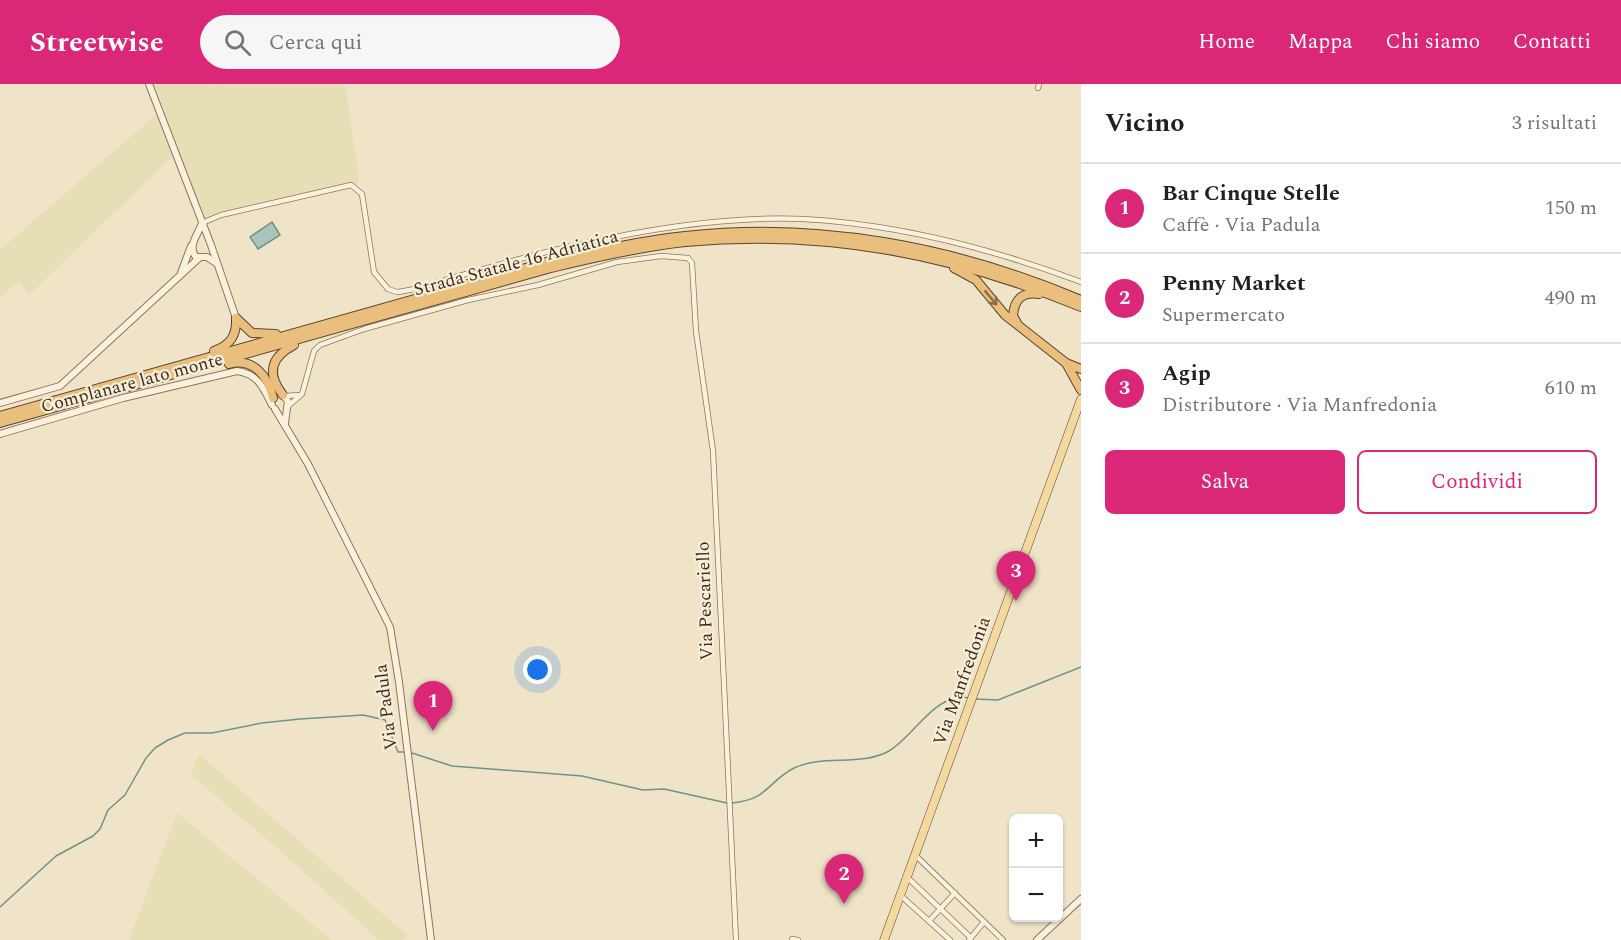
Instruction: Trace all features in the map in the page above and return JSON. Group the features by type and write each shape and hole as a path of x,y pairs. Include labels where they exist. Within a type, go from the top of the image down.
{"highway":[{"name":"Strada Statale 16 Adriatica","path":"310,333 550,261 623,245 686,236 747,233 811,233 886,241 976,262 1081,300"},
{"name":"Strada Statale 16 Adriatica","path":"0,416 551,268 624,251 685,242 810,239 884,248 926,256 994,275 1081,307"},
{"path":"926,256 963,271 976,280 1019,328 1076,369 1081,390"},
{"path":"1019,328 1013,316 1014,306 1024,294 1033,293 1063,300"},
{"path":"236,318 247,329 260,335 310,333"},
{"path":"186,367 224,347 236,331 236,318"},
{"path":"284,395 275,382 274,361 277,355 310,333"},
{"path":"186,367 211,369 233,362 251,365 260,371 269,383 273,404"},
{"name":"Strada Statale 16 Adriatica","path":"0,423 186,367"}],"main road":[{"name":"Via Manfredonia","path":"884,940 1081,399"}],"street":[{"path":"149,84 236,318"},
{"path":"180,275 202,223 221,215 351,185 362,194 374,272 388,289 397,292 543,253 626,235 689,225 783,219 924,235 1011,258 1081,282"},
{"path":"196,239 203,238 210,243"},
{"path":"192,245 194,254 199,258"},
{"path":"0,404 60,386 199,258 207,257 212,251"},
{"name":"Via Pescariello","path":"302,394 314,351 341,336 468,300 558,280 617,262 680,256 688,258 692,263 696,331 713,451 720,650 736,940"},
{"path":"207,257 216,264"},
{"name":"Complanare lato monte","path":"0,434 237,371 253,375 273,404"},
{"path":"273,404 284,395 302,394"},
{"path":"286,408 302,394"},
{"path":"284,395 288,401 285,424"},
{"path":"273,404 286,408"},
{"name":"Via Padula","path":"273,404 309,464 388,621 394,648 431,940"},
{"path":"915,855 1003,940"},
{"path":"907,877 970,939 984,922"},
{"path":"929,921 955,893"},
{"path":"900,895 950,940"},
{"path":"1037,940 1081,899"},
{"path":"991,940 997,934"},
{"path":"792,939 798,940"}],"shaded area":[{"path":"149,84 345,84 359,178 357,188 351,185 221,215 202,223"},
{"path":"157,114 172,157 29,295 19,281 0,298 0,250"},
{"path":"199,754 407,935 401,940 379,940 285,855 191,775"},
{"path":"177,813 332,940 129,940"}],"water":[{"path":"272,222 280,235 258,249 250,237"}],"waterway":[{"path":"975,699 998,700 1081,667"},
{"path":"732,803 753,798 785,773 806,764 878,756 899,744 926,716 946,701 970,698"},
{"path":"0,907 56,856 93,836 100,829 108,810 125,795 146,758 155,748 185,733 212,733 262,723 363,715 385,720 398,752 404,752"},
{"path":"412,753 452,766 582,776 643,790 664,789 727,803"}],"place":[{"name":"Agip","path":"1016,601"},
{"name":"Bar Cinque Stelle","path":"433,731"},
{"name":"Penny Market","path":"844,904"}]}
